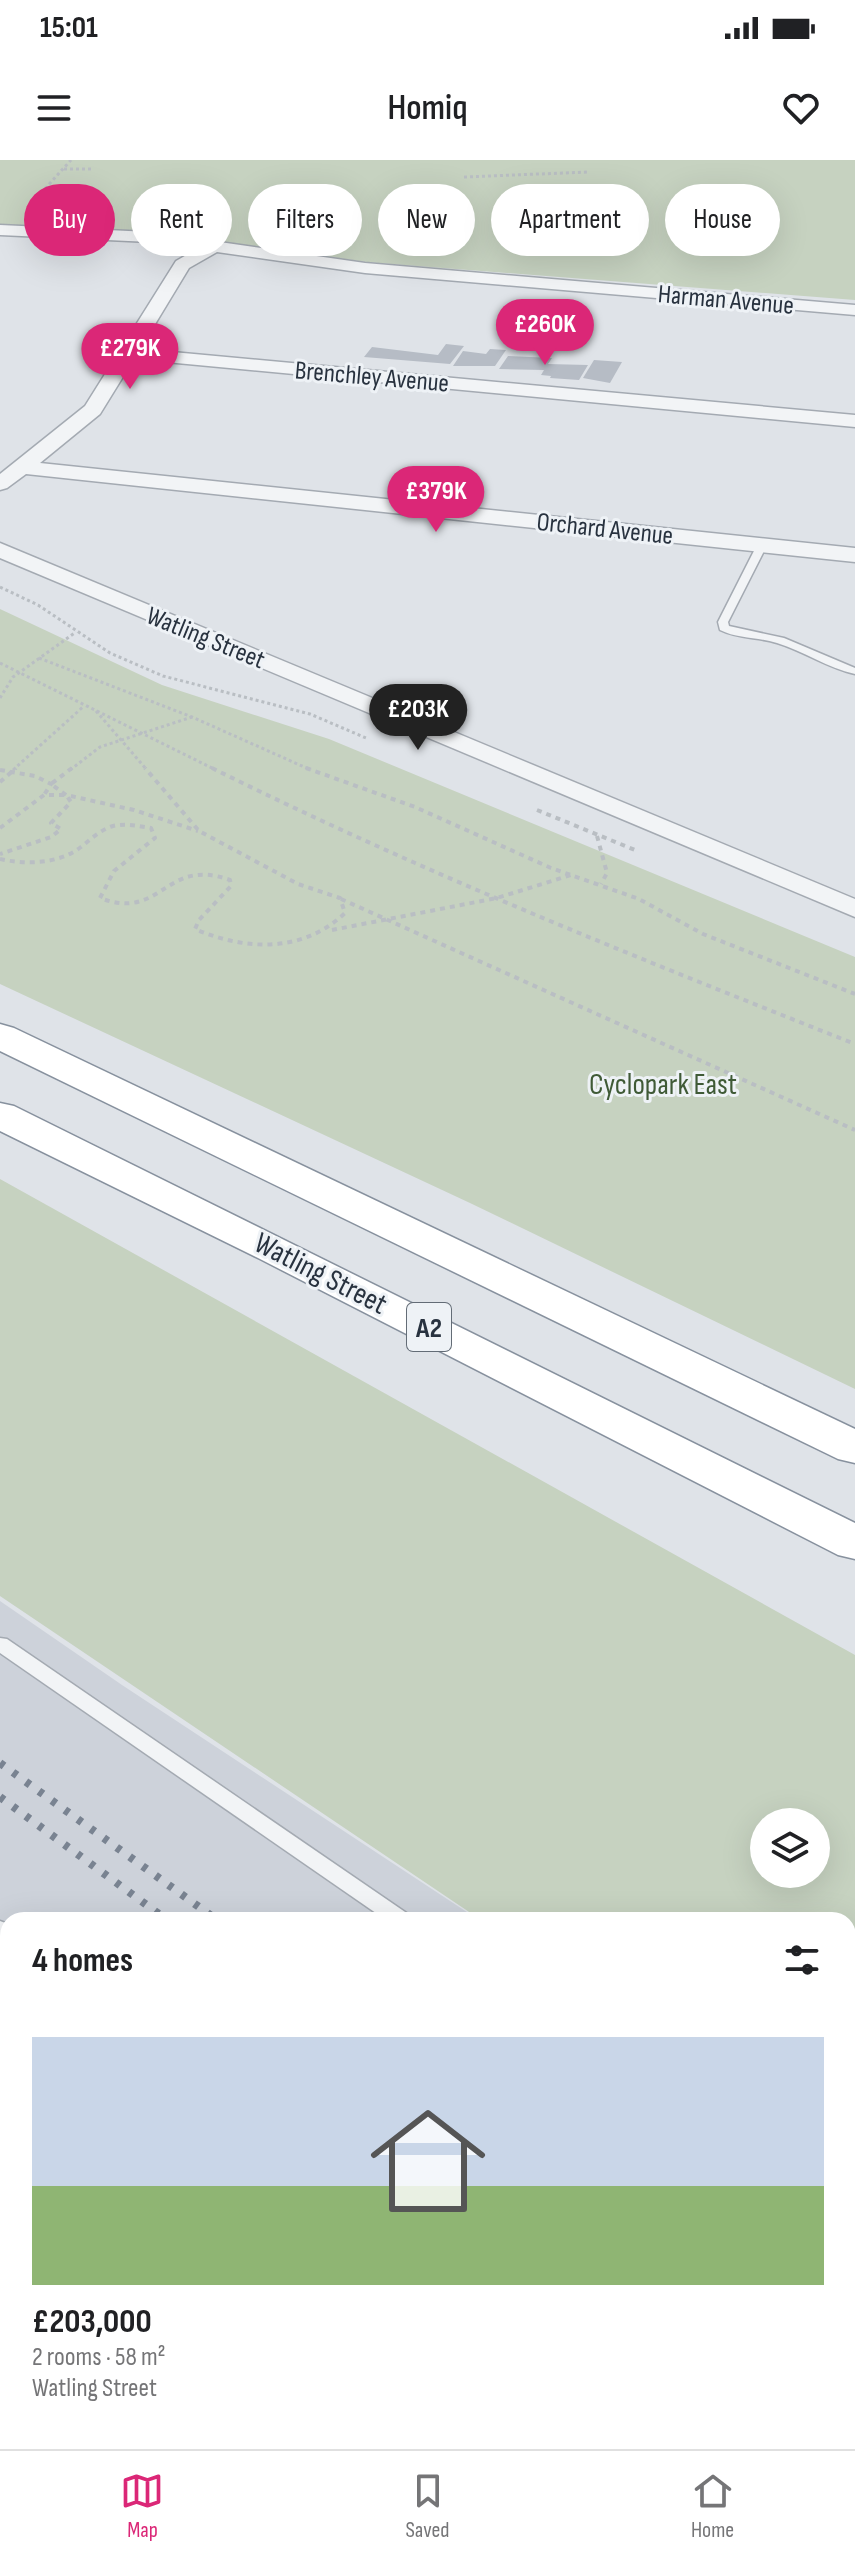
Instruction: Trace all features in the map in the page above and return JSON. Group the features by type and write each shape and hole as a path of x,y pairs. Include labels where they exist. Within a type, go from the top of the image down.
{"highway":[{"path":"0,1036 855,1448"},
{"name":"Watling Street","path":"0,1115 855,1543"}],"street":[{"name":"Harman Avenue","path":"0,230 131,236"},
{"name":"Harman Avenue","path":"232,247 393,270 855,310"},
{"path":"0,484 93,410 182,265 197,256"},
{"name":"Brenchley Avenue","path":"127,353 855,421"},
{"name":"Orchard Avenue","path":"22,467 855,555"},
{"name":"Watling Street","path":"0,550 855,909"}],"lane":[{"path":"762,545 723,622 724,628 737,634 780,640 828,665 855,671"},
{"path":"0,1644 389,1912"}],"path":[{"path":"50,184 71,160"},
{"path":"63,169 91,169"},
{"path":"464,177 589,172"},
{"path":"0,587 38,605 110,653 163,676 310,714 367,738"},
{"path":"0,698 13,677 76,632"},
{"path":"39,658 192,717 303,767 415,807 571,875 639,899 703,934 855,994"},
{"path":"0,663 337,830 616,950 855,1044"},
{"path":"0,782 84,706"},
{"path":"96,711 199,831"},
{"path":"0,828 100,747 192,717"},
{"path":"0,770 35,776 51,784 71,802 51,823 61,829 51,837 0,856"},
{"path":"44,795 66,795 134,810 199,831 298,884 340,898 855,1130"},
{"path":"525,805 639,852"},
{"path":"0,856 12,863 43,860 73,852 108,826 126,823 151,828 155,838 125,860 103,883 100,898 111,905 145,902 178,877 198,871 215,871 230,880 231,886 199,920 195,929 248,946 296,941 331,930 497,898 571,875"},
{"path":"597,835 607,873 601,884"},
{"path":"331,930 345,913 340,898"}],"shaded area":[{"path":"0,1601 467,1912 0,1912"}],"green space":[{"path":"0,160 855,160 855,300 366,262 324,256 362,256 362,184 248,184 248,245 232,243 232,184 131,184 131,232 115,231 115,184 24,184 24,227 0,226"},
{"name":"Cyclopark East","path":"0,609 162,685 329,739 855,957 855,1389 470,1203 0,984"},
{"path":"0,1179 855,1655 855,1912 469,1912 0,1596"}],"building":[{"path":"446,344 464,346 450,364 364,357 372,347 438,355"},
{"path":"490,349 506,350 495,366 453,366 463,351 486,354"},
{"path":"508,356 552,358 548,364 588,365 579,380 550,378 541,375 544,370 499,369"},
{"path":"594,360 622,362 610,383 583,378"}],"railway":[{"path":"0,1763 206,1912"},
{"path":"0,1797 156,1912"}]}
